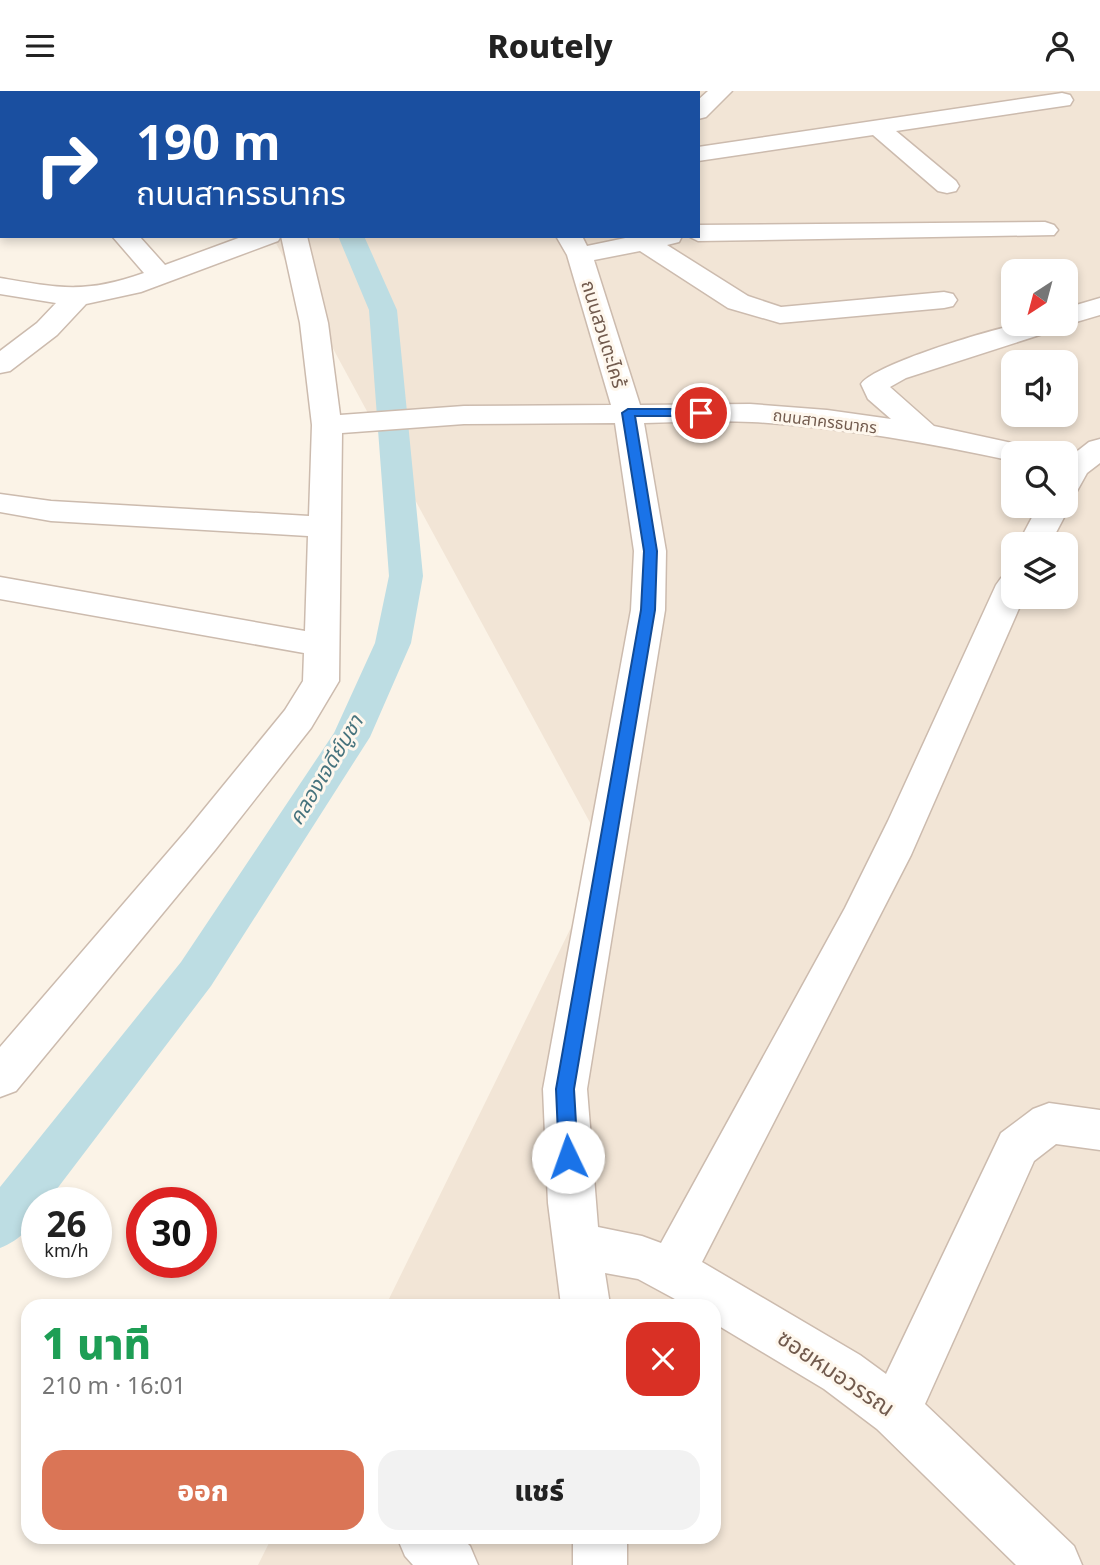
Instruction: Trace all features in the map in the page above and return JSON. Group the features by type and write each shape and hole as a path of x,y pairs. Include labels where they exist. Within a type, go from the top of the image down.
{"street":[{"path":"700,110 721,91"},
{"path":"700,154 1062,100"},
{"path":"877,127 947,186"},
{"path":"700,233 1045,230"},
{"path":"127,238 160,275"},
{"path":"0,286 76,298 132,286 263,238"},
{"path":"0,1078 201,840 298,719 321,681 324,527 342,423 293,238"},
{"path":"574,245 644,242 665,238"},
{"path":"644,242 738,302 780,315 944,300"},
{"name":"ถนนสวนตะไคร้","path":"574,245 628,413 650,551 648,610 565,1089 570,1203 585,1299"},
{"path":"0,365 47,329 76,298"},
{"path":"1078,313 1100,306"},
{"path":"924,433 878,393 875,384 896,372 1008,336"},
{"name":"ถนนสาครธนากร","path":"342,423 464,415 750,413 827,419 924,433 1001,449"},
{"path":"1078,471 1100,448"},
{"path":"0,503 51,511 324,527"},
{"path":"0,588 321,645"},
{"path":"672,1271 889,858 935,763 1001,609"},
{"path":"895,1411 1017,1147 1049,1123 1100,1130"},
{"name":"ซอยหมอวรรณ","path":"577,1245 642,1258 672,1271 719,1299"},
{"name":"ซอยหมอวรรณ","path":"721,1300 842,1372 895,1411 1055,1565"},
{"path":"431,1544 451,1565"},
{"path":"600,1544 600,1565"}],"shaded area":[{"path":"700,91 1100,91 1100,1565 258,1565 268,1544 721,1544 721,1299 389,1299 607,854 273,238 700,238"}],"waterway":[{"name":"คลองเจดีย์บูชา","path":"0,1225 196,974 351,737 393,643 406,576 383,310 352,238"}],"route":[{"path":"568,1157 565,1089 594,935 648,610 650,551 628,413 701,413"}]}
